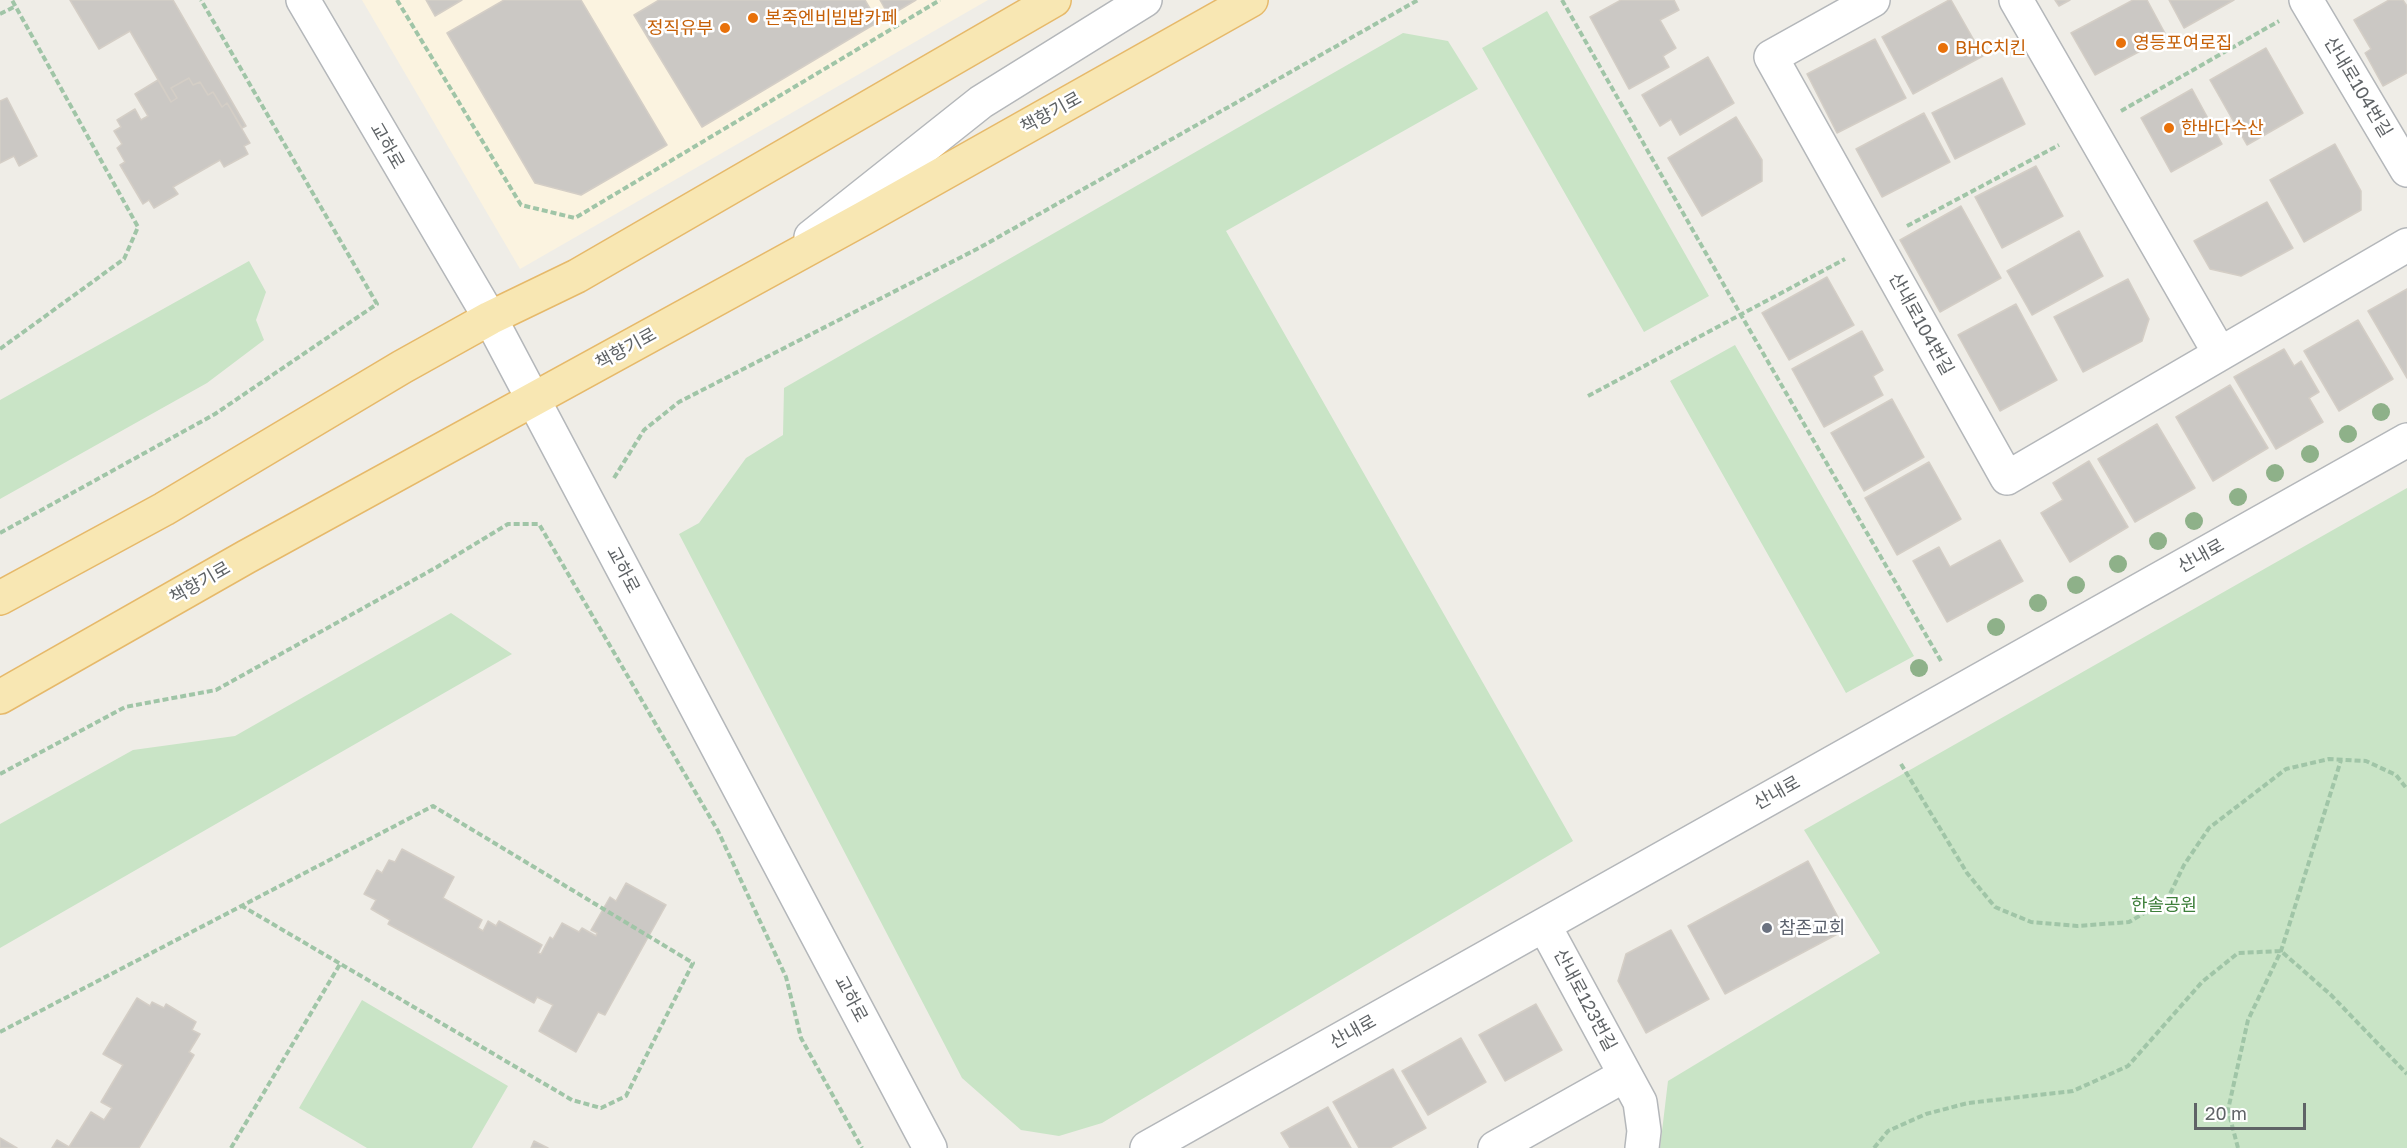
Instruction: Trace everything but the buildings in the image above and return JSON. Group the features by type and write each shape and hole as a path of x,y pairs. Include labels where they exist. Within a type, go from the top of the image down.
{"main road":[{"path":"0,598 164,509 402,367 490,318 577,276 1054,0"},
{"name":"책향기로","path":"0,697 246,557 767,272 1251,0"}],"street":[{"name":"교하로","path":"303,0 490,318 930,1148"},
{"path":"767,272 981,102 1145,0"},
{"name":"산내로104번길","path":"1873,0 1771,57 2007,478 2407,245"},
{"path":"2016,0 2220,354"},
{"name":"산내로104번길","path":"2310,2 2407,170"},
{"name":"산내로","path":"1147,1148 2407,440"},
{"name":"산내로123번길","path":"1544,925 1640,1102 1644,1131 1642,1148"},
{"path":"1495,1148 1625,1075"}],"path":[{"path":"0,349 124,259 138,226 12,0"},
{"path":"0,533 215,414 377,304 201,0"},
{"path":"397,0 521,205 575,218 940,0"},
{"path":"612,481 644,430 679,402 979,248 1418,0"},
{"path":"1562,0 1959,693"},
{"path":"1588,396 2090,128 2310,2"},
{"path":"0,14 16,6"},
{"path":"0,774 125,707 216,690 437,567 508,524 539,524 718,831 786,977 801,1038 862,1148"},
{"path":"1883,736 1967,873 1995,907 2031,922 2077,926 2129,922 2167,900 2184,865 2209,828 2286,769 2329,759 2366,761 2396,775 2407,789"},
{"path":"2238,1148 2228,1110 2248,1020 2281,951 2341,760"},
{"path":"0,1032 433,806 693,963 626,1095 601,1108 572,1100 242,906"},
{"path":"1874,1148 1888,1131 1926,1114 1968,1103 2073,1091 2128,1066 2202,982 2238,953 2281,951 2331,995 2407,1074"},
{"path":"231,1148 340,964"}],"shaded area":[{"path":"362,0 988,0 520,269"}],"green space":[{"path":"1547,11 1709,296 1644,332 1482,48"},
{"path":"1403,33 1448,41 1478,89 1226,231 1573,841 1102,1123 1059,1136 1021,1130 962,1078 679,534 699,523 746,458 783,435 784,388"},
{"path":"249,261 266,292 256,320 264,340 207,383 0,499 0,400"},
{"path":"1735,345 1914,656 1846,693 1670,381"},
{"name":"한솔공원","path":"2407,488 2407,1148 1660,1148 1668,1081 1880,953 1804,830"},
{"path":"451,613 512,654 0,948 0,824 133,750 235,736"},
{"path":"362,1000 508,1086 472,1148 367,1148 299,1108"}],"place":[{"name":"본죽엔비빔밥카페","path":"753,18"},
{"name":"정직유부","path":"725,28"},
{"name":"영등포여로집","path":"2121,43"},
{"name":"BHC치킨","path":"1943,48"},
{"name":"한바다수산","path":"2169,128"},
{"name":"참존교회","path":"1767,928"}]}
